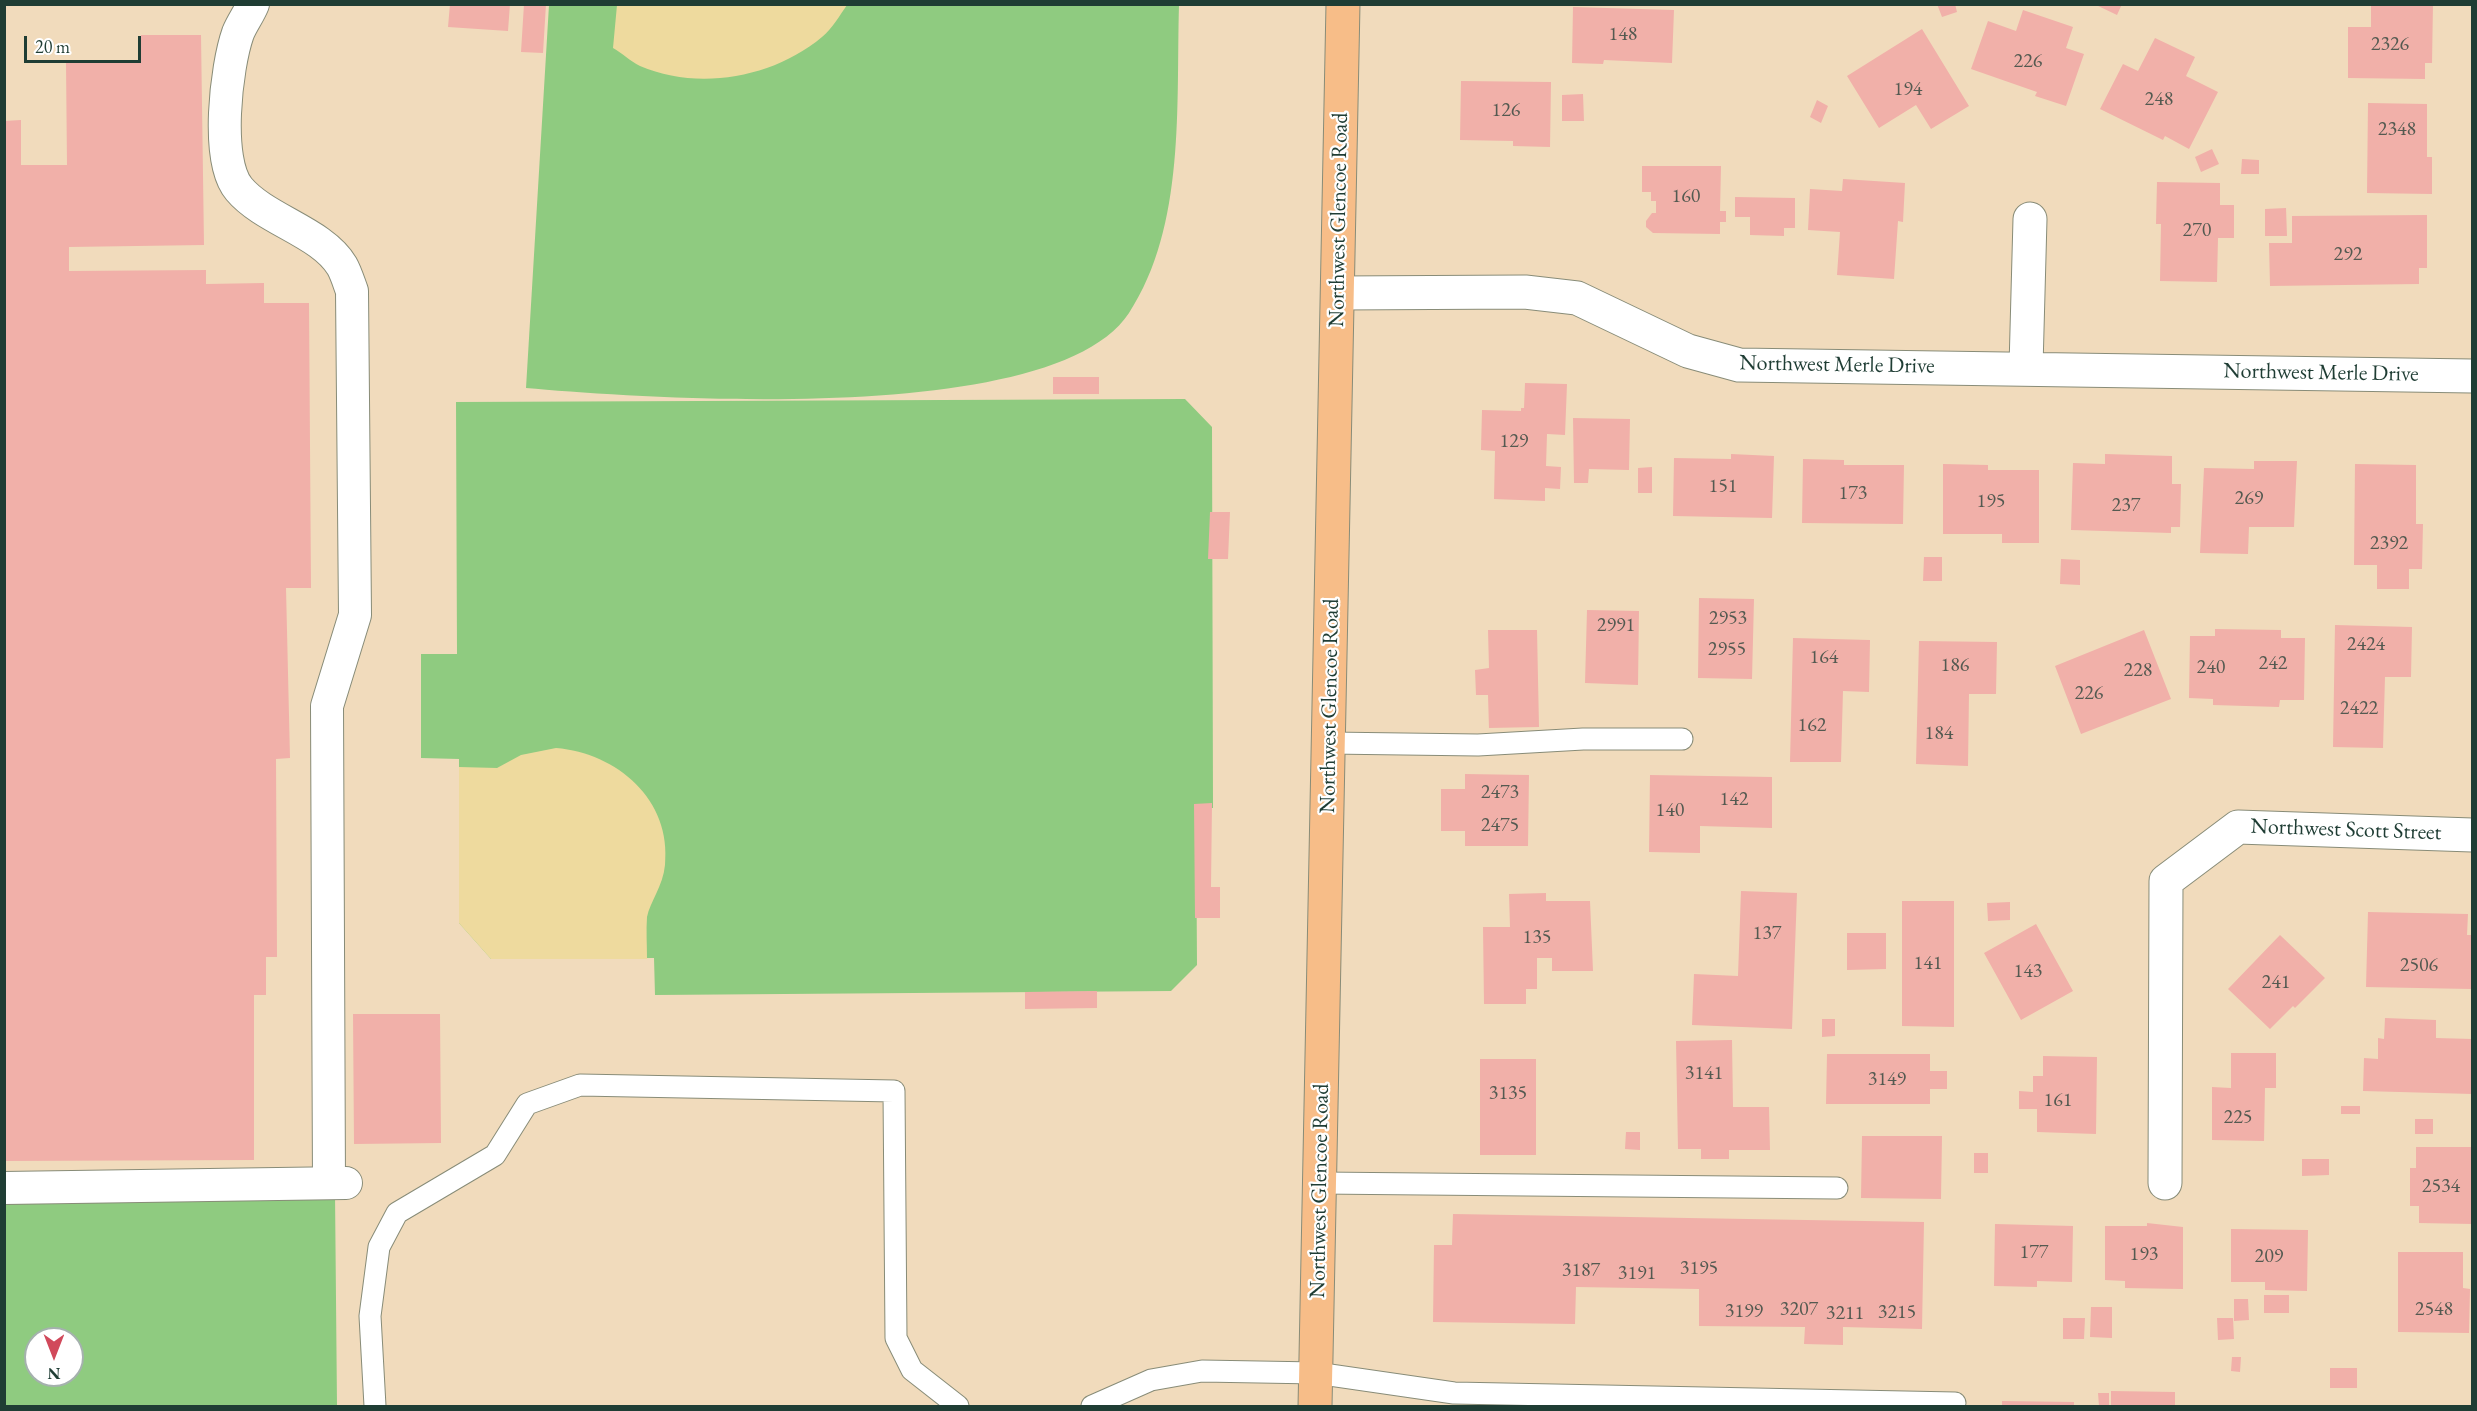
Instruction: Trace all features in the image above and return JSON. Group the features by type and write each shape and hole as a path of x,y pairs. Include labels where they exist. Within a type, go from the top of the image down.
{"main road":[{"name":"Northwest Glencoe Road","path":"1315,1407 1343,4"}],"street":[{"path":"4,1188 338,1183 327,706 355,615 352,291 341,264 322,246 261,208 238,189 228,166 226,121 229,76 238,33 253,4"},
{"path":"2026,367 2030,219"},
{"name":"Northwest Merle Drive","path":"1339,293 1525,292 1577,298 1688,351 1739,365 2026,367 2472,376"},
{"name":"Northwest Scott Street","path":"2165,1183 2166,881 2238,827 2472,835"}],"lane":[{"path":"1329,743 1478,745 1583,739 1682,739"},
{"path":"375,1407 370,1316 379,1246 397,1213 495,1155 527,1104 580,1085 894,1090 894,1316 897,1338 912,1370 958,1407"},
{"path":"1320,1183 1837,1188"},
{"path":"1092,1407 1150,1380 1178,1373 1227,1371 1316,1373 1454,1393 1954,1403"}],"green space":[{"path":"549,5 1179,5 1174,164 1169,203 1160,242 1147,279 1129,313 1087,349 1021,374 938,390 847,397 752,399 663,397 526,388"},
{"path":"1185,399 1212,427 1213,808 1196,808 1197,965 1171,991 655,995 654,958 491,959 459,923 459,759 421,758 421,654 457,654 456,402"},
{"path":"335,1193 337,1406 5,1406 4,1196"}],"sand":[{"path":"617,4 847,5 826,34 802,51 758,71 710,79 662,74 640,66 613,48"},
{"path":"556,748 600,759 619,770 636,784 650,801 660,820 665,842 665,865 662,880 647,917 647,959 491,959 459,923 459,767 497,768 521,755"}],"building":[{"path":"450,4 510,4 508,31 448,27"},
{"path":"524,4 546,4 543,53 521,52"},
{"path":"1937,4 1955,4 1957,12 1942,17"},
{"path":"2094,4 2122,4 2117,15"},
{"path":"2371,4 2433,4 2432,63 2425,63 2425,79 2348,78 2348,27 2371,27"},
{"path":"1573,7 1674,10 1672,63 1604,60 1603,64 1572,63"},
{"path":"2023,10 2073,27 2066,48 2084,54 2066,106 2035,96 2037,92 1971,69 1988,21 2016,31"},
{"path":"1922,29 1969,106 1931,129 1916,105 1879,128 1847,76"},
{"path":"141,35 201,35 204,245 69,247 69,271 206,270 206,284 264,283 264,303 309,303 311,588 286,588 290,758 276,759 277,957 266,957 266,995 254,995 254,1160 4,1161 4,121 21,120 21,165 67,165 66,63 141,62"},
{"path":"2155,38 2195,57 2186,76 2218,92 2189,149 2165,136 2163,140 2100,109 2123,64 2138,71"},
{"path":"1461,81 1551,82 1550,147 1513,146 1513,141 1460,140"},
{"path":"1583,94 1584,121 1562,121 1562,95"},
{"path":"1817,100 1828,106 1821,123 1810,117"},
{"path":"2368,103 2427,104 2427,157 2432,157 2432,194 2367,193"},
{"path":"2212,149 2219,164 2201,172 2195,157"},
{"path":"2242,159 2259,160 2259,174 2241,174"},
{"path":"1642,166 1721,166 1720,211 1726,211 1726,222 1720,222 1720,234 1653,233 1646,227 1646,221 1652,213 1656,213 1656,201 1651,201 1651,192 1642,192"},
{"path":"1843,179 1905,183 1903,222 1898,221 1894,279 1837,275 1840,232 1808,230 1810,189 1842,191"},
{"path":"2157,182 2220,183 2220,205 2234,205 2234,238 2218,238 2217,282 2160,281 2161,224 2156,224"},
{"path":"1735,197 1795,198 1795,228 1784,228 1784,236 1750,235 1750,217 1735,217"},
{"path":"2286,208 2287,236 2265,236 2265,209"},
{"path":"2427,215 2427,268 2419,268 2419,284 2270,286 2269,243 2292,243 2292,216"},
{"path":"1053,377 1099,377 1099,394 1053,394"},
{"path":"1525,383 1567,384 1565,435 1547,434 1546,466 1561,467 1560,489 1545,488 1545,501 1494,499 1495,451 1481,450 1482,410 1521,411 1521,408 1524,408"},
{"path":"1573,418 1630,419 1629,470 1589,469 1588,483 1574,483"},
{"path":"1731,454 1774,456 1772,518 1673,516 1674,458 1731,459"},
{"path":"2105,454 2172,456 2172,484 2181,484 2180,527 2171,527 2171,533 2071,530 2073,463 2105,464"},
{"path":"1803,459 1844,460 1844,465 1904,465 1903,524 1802,523"},
{"path":"2254,461 2297,461 2294,527 2249,527 2248,554 2200,553 2204,468 2254,469"},
{"path":"1943,464 1988,465 1988,470 2039,470 2039,543 2002,543 2002,534 1943,534"},
{"path":"2355,464 2416,465 2416,524 2423,524 2422,569 2409,569 2409,589 2377,589 2377,565 2354,565"},
{"path":"1652,467 1652,493 1638,493 1638,468"},
{"path":"1210,512 1230,512 1228,559 1208,559"},
{"path":"1924,557 1942,557 1942,581 1923,581"},
{"path":"2061,559 2080,560 2080,585 2060,584"},
{"path":"1699,598 1754,599 1752,679 1698,678"},
{"path":"1587,610 1639,611 1638,685 1585,683"},
{"path":"2335,625 2412,627 2411,677 2385,677 2383,748 2333,747"},
{"path":"2215,629 2281,630 2281,638 2305,638 2304,700 2280,700 2279,707 2213,705 2213,699 2189,698 2190,636 2215,636"},
{"path":"1488,630 1537,630 1539,727 1489,728 1488,695 1476,695 1475,670 1489,668"},
{"path":"2144,630 2171,699 2081,734 2055,666"},
{"path":"1793,638 1870,640 1869,692 1843,691 1841,762 1790,762"},
{"path":"1919,641 1997,642 1996,694 1969,694 1968,766 1916,764"},
{"path":"1465,774 1529,775 1528,846 1465,846 1465,831 1441,831 1441,789 1465,789"},
{"path":"1650,775 1772,777 1772,828 1700,826 1700,853 1649,852"},
{"path":"1212,803 1211,887 1220,887 1220,918 1195,918 1194,804"},
{"path":"1741,891 1797,893 1792,1029 1692,1025 1694,974 1738,976"},
{"path":"1546,893 1546,901 1590,901 1593,971 1552,971 1552,958 1537,958 1537,989 1526,989 1526,1004 1484,1004 1483,927 1510,927 1509,894"},
{"path":"1902,901 1954,901 1954,1027 1902,1026"},
{"path":"2010,902 2010,920 1988,921 1987,903"},
{"path":"2368,912 2468,914 2467,935 2472,935 2471,989 2366,987"},
{"path":"2036,924 2073,991 2021,1020 1984,953"},
{"path":"1847,933 1886,933 1886,969 1847,970"},
{"path":"2280,935 2325,978 2270,1029 2228,989"},
{"path":"1097,991 1097,1008 1025,1009 1025,992"},
{"path":"353,1014 440,1014 441,1143 354,1144"},
{"path":"2385,1018 2436,1020 2436,1038 2472,1039 2472,1094 2363,1091 2364,1058 2378,1059 2378,1038 2384,1039"},
{"path":"1822,1019 1835,1019 1835,1036 1822,1037"},
{"path":"1732,1040 1733,1107 1769,1107 1770,1150 1729,1150 1729,1159 1701,1159 1701,1149 1678,1149 1676,1041"},
{"path":"2231,1053 2276,1053 2276,1088 2265,1088 2264,1141 2212,1140 2212,1087 2231,1088"},
{"path":"1827,1054 1930,1054 1930,1071 1947,1071 1947,1089 1930,1089 1930,1104 1826,1104"},
{"path":"2043,1056 2097,1057 2096,1134 2037,1132 2037,1109 2019,1109 2019,1091 2033,1092 2033,1076 2043,1076"},
{"path":"1480,1059 1536,1059 1536,1155 1480,1155"},
{"path":"2341,1106 2360,1106 2360,1114 2341,1114"},
{"path":"2415,1119 2433,1119 2433,1134 2415,1134"},
{"path":"1626,1132 1640,1132 1640,1150 1625,1149"},
{"path":"1862,1136 1942,1136 1941,1199 1861,1198"},
{"path":"2416,1147 2472,1147 2472,1224 2419,1223 2419,1206 2410,1206 2410,1168 2416,1168"},
{"path":"1974,1153 1988,1153 1988,1173 1974,1173"},
{"path":"2302,1159 2329,1159 2329,1175 2302,1176"},
{"path":"1453,1214 1924,1222 1922,1329 1843,1327 1843,1345 1804,1344 1805,1327 1699,1326 1699,1289 1576,1287 1575,1324 1433,1322 1434,1245 1452,1245"},
{"path":"2147,1223 2183,1227 2183,1289 2125,1288 2125,1281 2105,1280 2105,1226 2147,1226"},
{"path":"1995,1224 2073,1226 2072,1282 2037,1281 2037,1287 1994,1286"},
{"path":"2231,1229 2308,1230 2307,1291 2265,1290 2265,1282 2231,1282"},
{"path":"2398,1252 2463,1252 2463,1288 2470,1289 2469,1333 2398,1332"},
{"path":"2264,1295 2289,1295 2289,1313 2264,1313"},
{"path":"2234,1299 2248,1299 2249,1320 2234,1321"},
{"path":"2091,1307 2112,1307 2112,1338 2090,1337"},
{"path":"2063,1318 2085,1318 2084,1339 2063,1339"},
{"path":"2217,1318 2233,1318 2234,1339 2218,1340"},
{"path":"2232,1357 2241,1357 2240,1372 2231,1371"},
{"path":"2330,1368 2357,1368 2357,1388 2330,1388"},
{"path":"2111,1391 2175,1392 2175,1406 2111,1406"},
{"path":"2098,1393 2109,1393 2109,1406 2099,1406"},
{"path":"2002,1401 2074,1402 2074,1406 2002,1406"}]}
